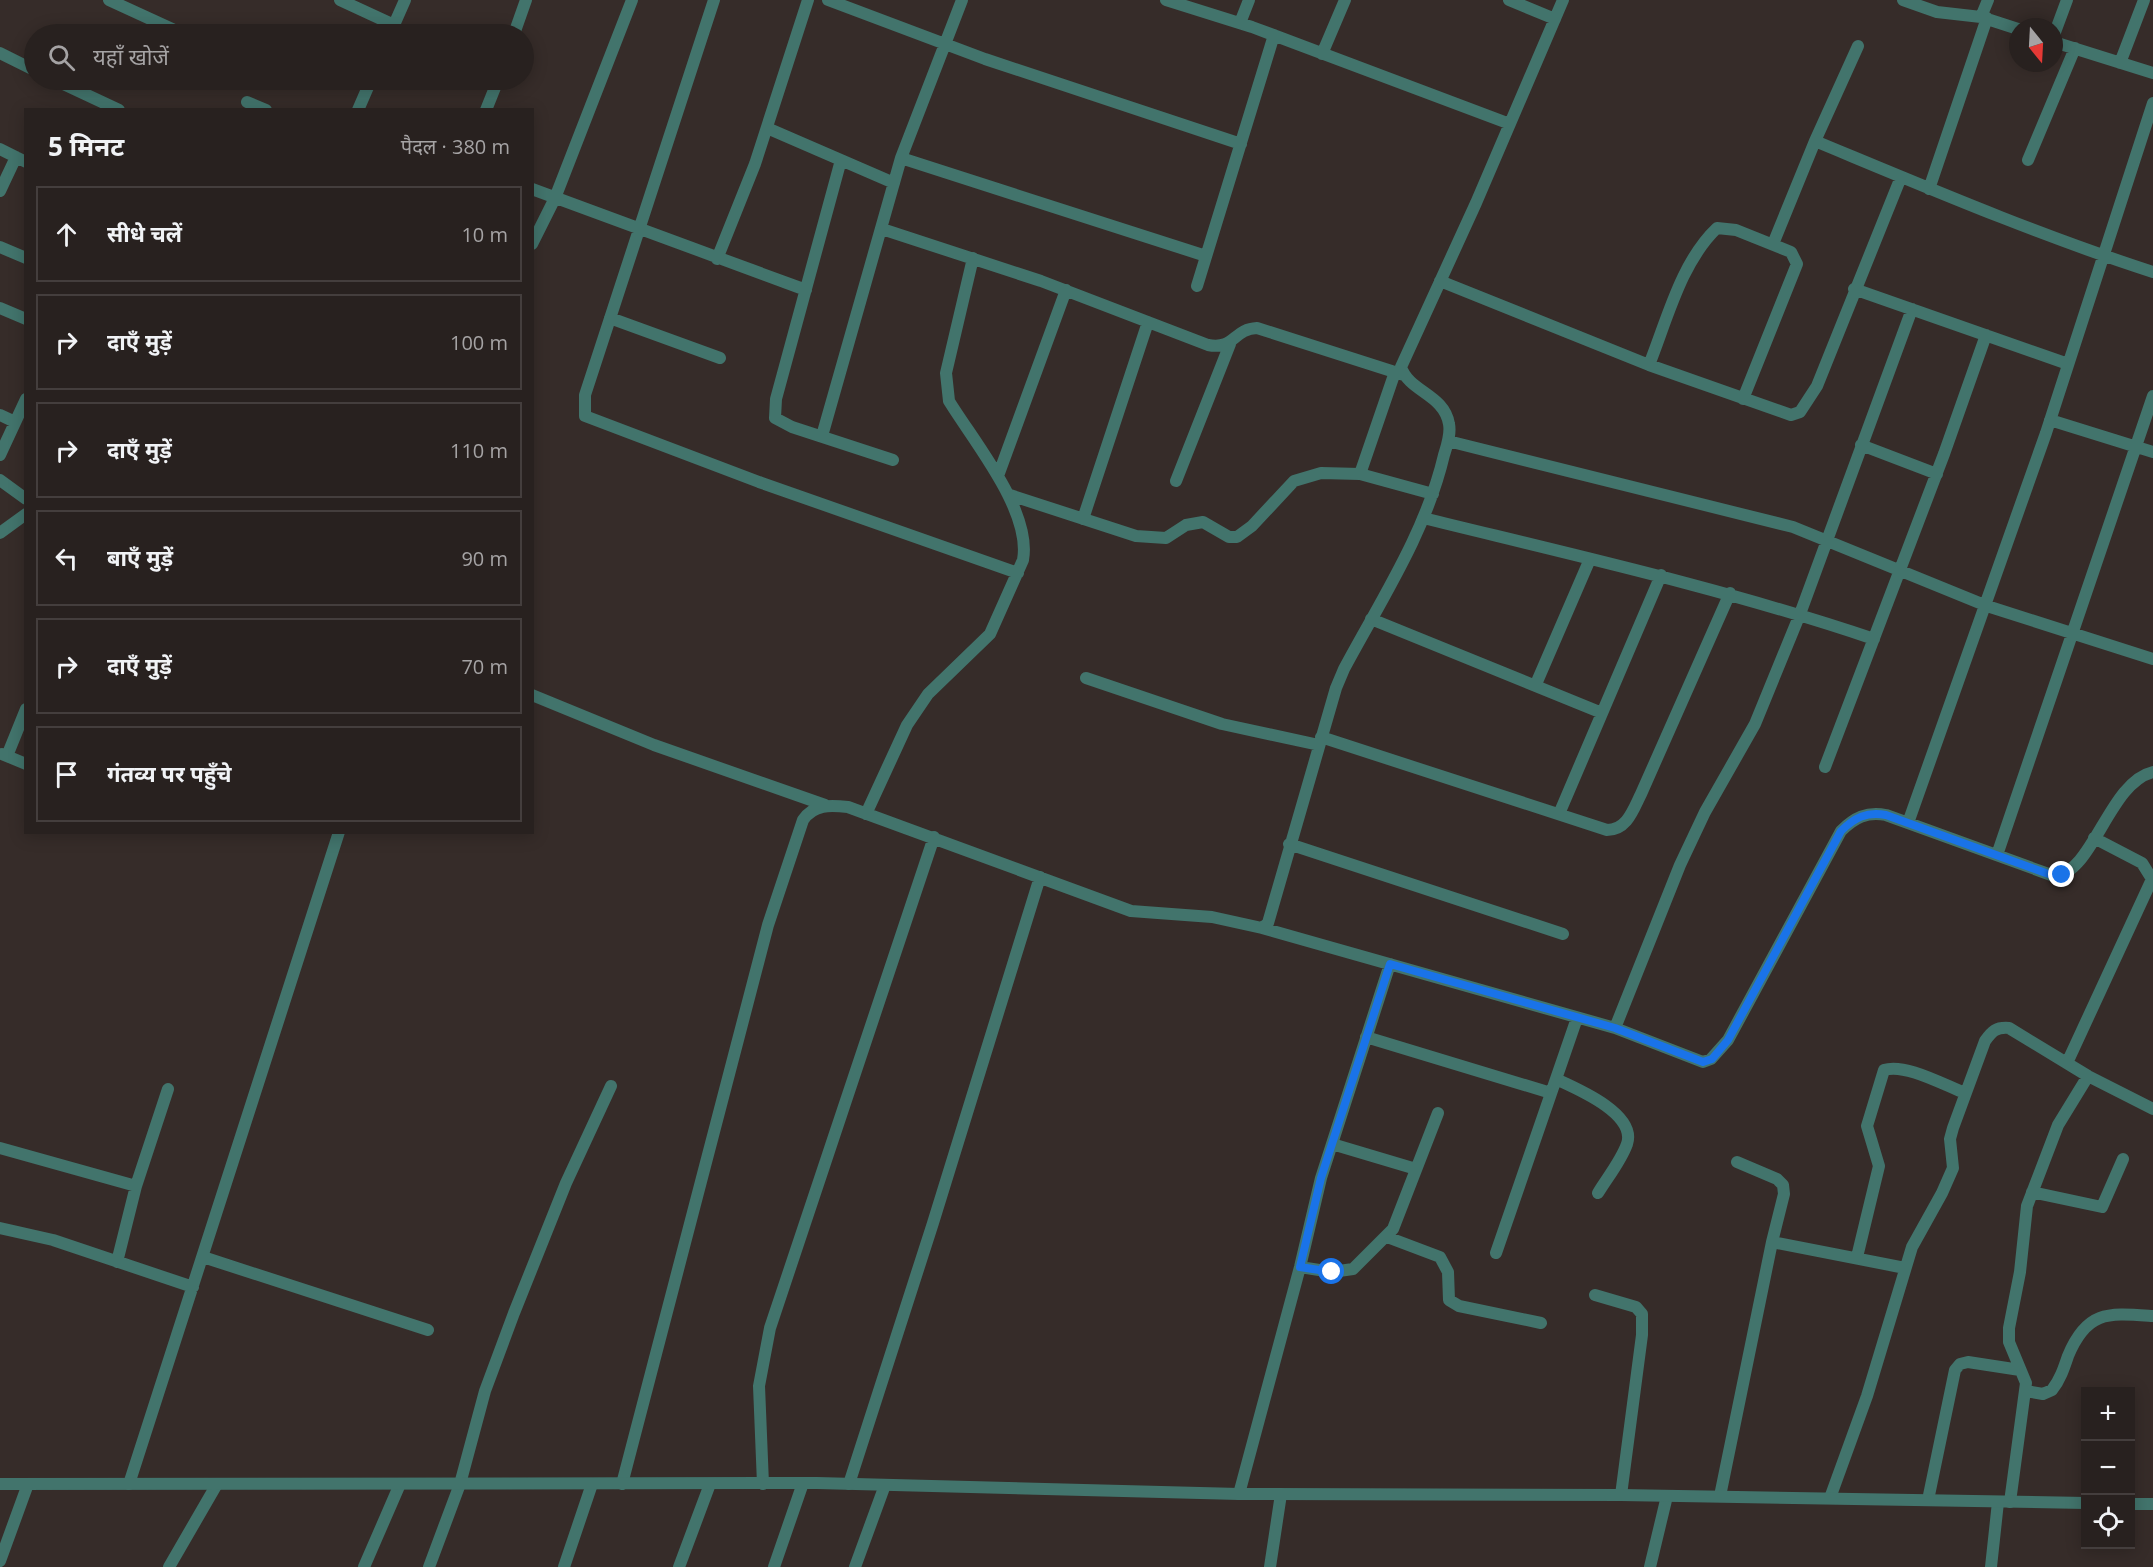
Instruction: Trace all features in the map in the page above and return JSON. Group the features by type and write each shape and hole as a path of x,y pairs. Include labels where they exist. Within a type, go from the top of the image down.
{"street":[{"path":"109,0 161,24"},
{"path":"340,0 382,24"},
{"path":"395,24 405,0"},
{"path":"518,24 526,0"},
{"path":"534,240 555,198 632,0"},
{"path":"714,0 585,395 585,416 832,509 1018,573"},
{"path":"717,259 766,128 808,0"},
{"path":"828,0 946,44 1241,144"},
{"path":"822,436 901,158 962,0"},
{"path":"1167,0 1274,35 1510,124"},
{"path":"1240,23 1249,0"},
{"path":"1322,54 1345,0"},
{"path":"1509,0 1555,20"},
{"path":"1360,474 1404,358 1510,124 1563,0"},
{"path":"1903,0 1937,12 1984,18 2009,26"},
{"path":"1929,189 1988,0"},
{"path":"2060,18 2067,0"},
{"path":"2120,63 2144,0"},
{"path":"1197,286 1274,35"},
{"path":"2063,45 2153,73"},
{"path":"1773,244 1815,141 1858,46"},
{"path":"2028,160 2075,48"},
{"path":"0,52 24,65"},
{"path":"76,90 115,108"},
{"path":"359,108 367,90"},
{"path":"487,108 494,90"},
{"path":"247,102 261,108"},
{"path":"1908,823 1987,606 2153,103"},
{"path":"766,128 894,183"},
{"path":"1815,141 1929,189 2103,256 2153,272"},
{"path":"0,149 21,160 0,191"},
{"path":"901,158 1206,256"},
{"path":"841,160 776,399 775,418 780,422 893,460"},
{"path":"1440,281 1649,365 1791,416 1800,412 1817,386 1854,288 1901,177"},
{"path":"534,190 806,290"},
{"path":"1649,365 1681,283 1712,232 1717,228 1725,227 1773,244 1791,252 1797,264 1743,399"},
{"path":"882,229 1066,290 1208,345 1222,347 1230,344"},
{"path":"0,247 24,257"},
{"path":"866,814 906,725 928,694 990,634 1018,573 1025,548 1010,495 952,407 946,390 946,373 973,258"},
{"path":"1854,288 2068,364"},
{"path":"998,476 1066,290"},
{"path":"0,308 24,319"},
{"path":"1615,1028 1680,865 1705,812 1755,724 1800,614 1912,309"},
{"path":"610,318 720,358"},
{"path":"1083,519 1148,322"},
{"path":"1176,481 1230,344 1246,328 1257,328 1399,374 1436,399 1445,411 1449,425 1448,441 1433,494 1408,551 1344,669 1289,844 1268,923 1262,928"},
{"path":"1825,767 1986,335"},
{"path":"1997,855 2153,396"},
{"path":"0,455 24,403"},
{"path":"0,415 15,422"},
{"path":"2050,420 2153,452"},
{"path":"1448,441 1793,527 1987,606 2153,659"},
{"path":"1861,445 1936,474"},
{"path":"1010,495 1136,536 1157,539 1166,538 1195,522 1203,522 1229,537 1237,537 1252,526 1294,480 1321,473 1360,474 1433,494"},
{"path":"0,480 24,498"},
{"path":"0,533 24,515"},
{"path":"1422,518 1730,593 1874,639"},
{"path":"1536,684 1590,559"},
{"path":"1559,814 1661,575"},
{"path":"1086,678 1222,724 1320,741 1607,830 1621,826 1628,819 1730,593"},
{"path":"1371,619 1536,684 1602,713"},
{"path":"534,696 654,744 825,805 848,807 1131,911 1212,917 1262,928 1615,1028 1703,1062 1712,1059 1728,1040 1841,831 1856,818 1878,813 2054,876 2062,875 2078,863 2129,786 2150,772 2153,761"},
{"path":"24,713 4,755 24,763"},
{"path":"622,1484 768,925 803,820 809,811 825,805"},
{"path":"129,1484 338,834"},
{"path":"763,1484 759,1386 770,1328 933,837"},
{"path":"2067,1063 2152,879 2150,872 2136,859 2094,838"},
{"path":"1289,844 1563,934"},
{"path":"849,1484 1040,877"},
{"path":"1239,1494 1300,1267 1321,1178 1390,964"},
{"path":"1496,1253 1577,1017"},
{"path":"1830,1498 1867,1396 1905,1268 1920,1229 1942,1194 1951,1174 1953,1168 1950,1139 1985,1041 1999,1027 2009,1028 2088,1076 2153,1109"},
{"path":"1366,1037 1551,1093"},
{"path":"1857,1257 1879,1166 1868,1134 1868,1118 1884,1070 1892,1067 1904,1069 1965,1093"},
{"path":"1991,1567 2025,1391 2009,1342 2009,1328 2020,1272 2026,1213 2058,1125 2088,1076"},
{"path":"1556,1079 1579,1089 1617,1115 1627,1127 1627,1143 1598,1193"},
{"path":"429,1567 460,1484 485,1391 514,1313 566,1183 611,1086"},
{"path":"117,1262 136,1186 168,1089"},
{"path":"1300,1267 1332,1272 1353,1269 1372,1248 1387,1237 1393,1229 1438,1113"},
{"path":"1332,1144 1416,1169"},
{"path":"0,1148 136,1186"},
{"path":"2032,1192 2102,1207 2124,1159"},
{"path":"1720,1496 1784,1194 1783,1185 1777,1179 1737,1162"},
{"path":"0,1228 52,1240 193,1287"},
{"path":"1387,1237 1440,1257 1448,1272 1449,1300 1459,1306 1541,1323"},
{"path":"1772,1242 1905,1268"},
{"path":"203,1257 428,1330"},
{"path":"1595,1294 1636,1307 1642,1314 1642,1335 1621,1495"},
{"path":"2025,1391 2043,1394 2052,1390 2074,1343 2090,1322 2115,1315 2153,1316"},
{"path":"1928,1500 1955,1370 1960,1364 1968,1362 2020,1370"},
{"path":"774,1567 803,1483"},
{"path":"0,1484 803,1483 1239,1494 1720,1496 2081,1503"},
{"path":"0,1561 28,1484"},
{"path":"169,1567 217,1484"},
{"path":"364,1567 400,1484"},
{"path":"564,1567 592,1484"},
{"path":"679,1567 710,1484"},
{"path":"855,1567 885,1485"},
{"path":"1270,1567 1281,1494"},
{"path":"1650,1567 1666,1496"},
{"path":"2135,1504 2153,1504"}],"route":[{"path":"1332,1272 1300,1267 1321,1178 1390,964 1615,1028 1703,1062 1712,1059 1720,1052 1728,1040 1841,831 1856,818 1867,814 1886,815 2054,876 2062,875"}]}
